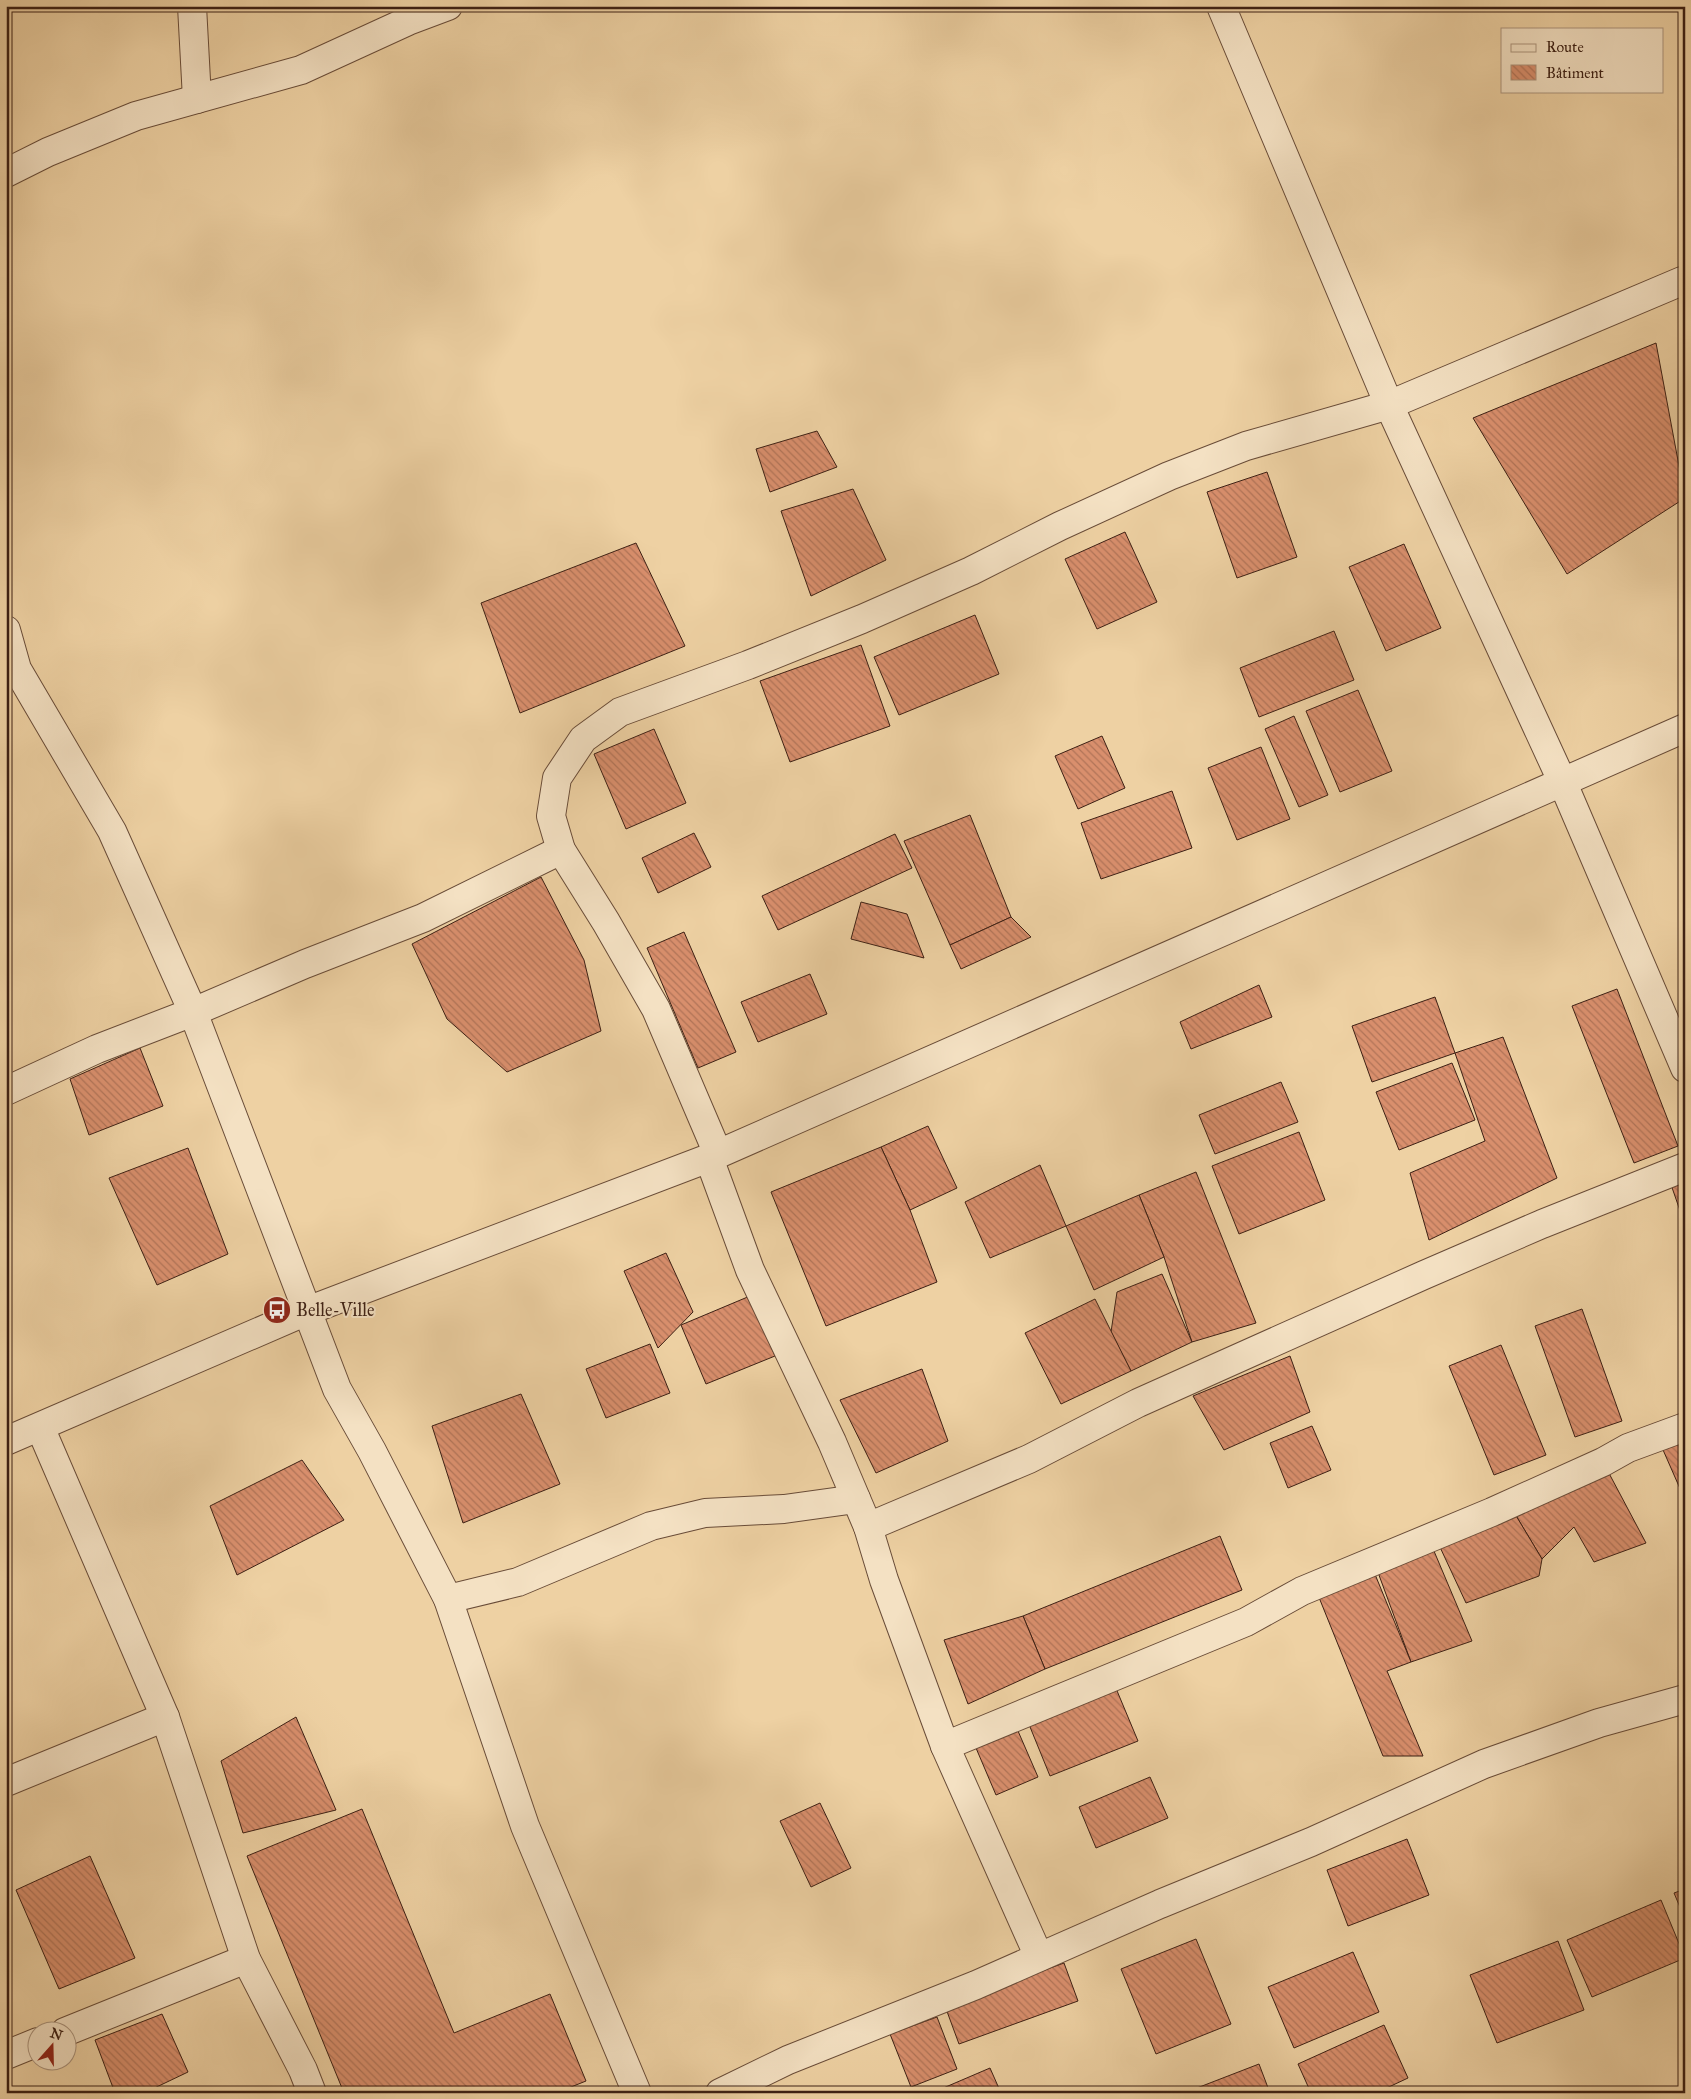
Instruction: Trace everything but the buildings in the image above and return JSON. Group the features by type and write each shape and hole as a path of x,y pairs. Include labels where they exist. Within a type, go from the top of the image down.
{"street":[{"path":"192,6 197,99"},
{"path":"6,173 48,152 136,116 302,70 408,21 448,6"},
{"path":"1221,6 1389,405 1562,781 1685,1068"},
{"path":"1039,1957 945,1746 884,1580 868,1527 832,1442 750,1270 713,1156 656,1009 606,922 561,850 551,816 557,778 583,739 620,712 748,665 862,619 972,571 1060,526 1169,476 1246,446 1389,405 1682,281"},
{"path":"6,630 17,669 112,831 193,1012 337,1389 372,1451 448,1598 525,1826 634,2092"},
{"path":"6,1441 307,1311 713,1156 1685,728"},
{"path":"6,1091 97,1049 423,918 561,850"},
{"path":"868,1527 1029,1459 1138,1403 1424,1275 1542,1224 1685,1167"},
{"path":"40,1427 166,1717 246,1959 303,2070 312,2093"},
{"path":"945,1746 1246,1622 1302,1591 1492,1512 1603,1462 1628,1448 1685,1427"},
{"path":"448,1598 518,1582 651,1526 705,1513 784,1509 856,1499"},
{"path":"720,2093 788,2060 976,1985 1160,1904 1311,1842 1484,1764 1599,1723 1685,1699"},
{"path":"6,1782 166,1717"},
{"path":"78,2027 246,1959"},
{"path":"6,2055 28,2046"}],"place":[{"name":"Belle-Ville","path":"277,1310"}]}
